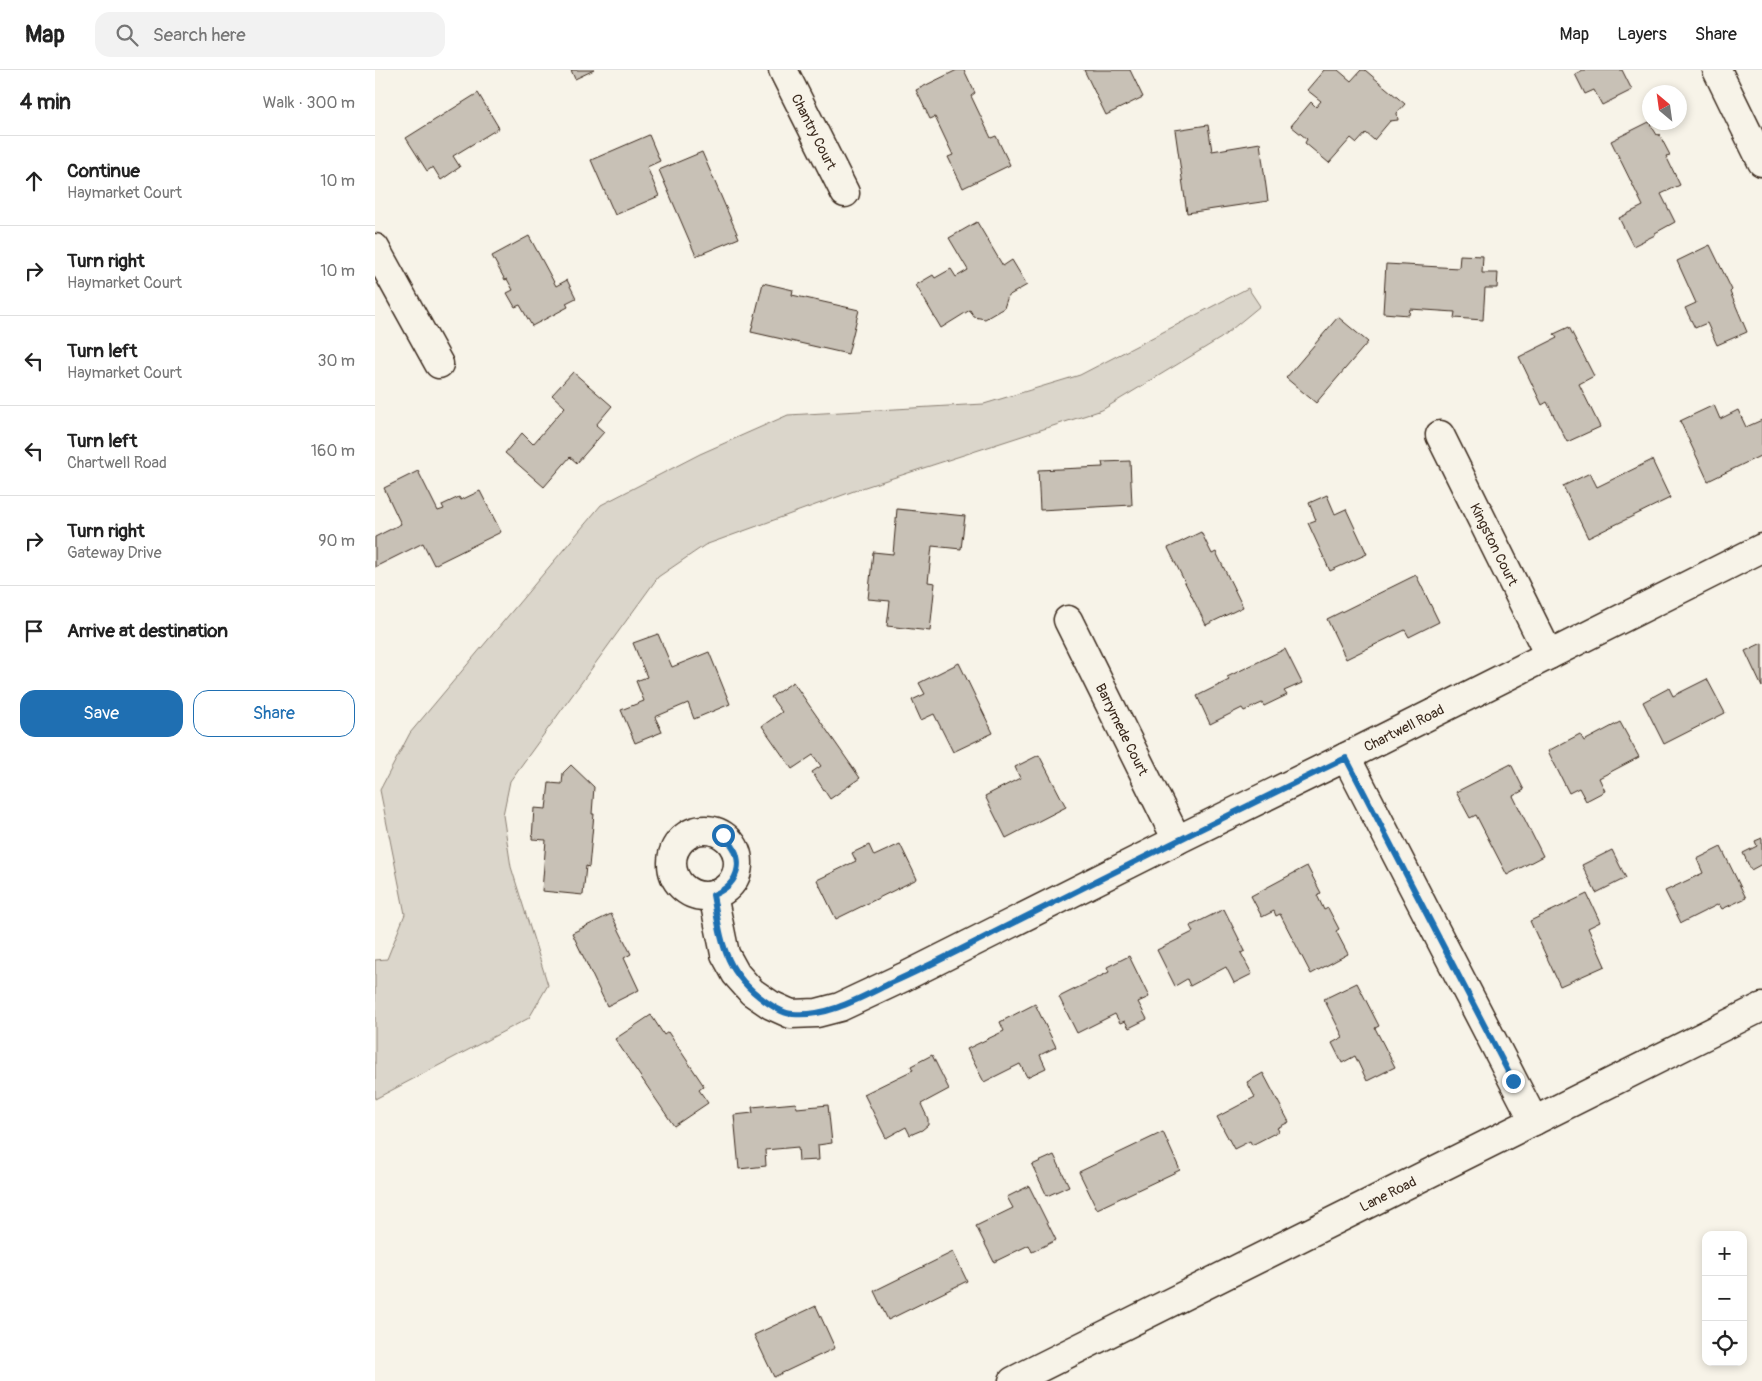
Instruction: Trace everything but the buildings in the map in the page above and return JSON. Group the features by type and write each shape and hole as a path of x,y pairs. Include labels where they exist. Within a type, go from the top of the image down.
{"street":[{"name":"Chantry Court","path":"783,70 845,192"},
{"path":"1717,70 1762,162"},
{"path":"375,248 439,364"},
{"name":"Kingston Court","path":"1440,435 1549,655"},
{"name":"Chartwell Road","path":"713,895 725,954 736,974 752,992 771,1005 791,1014 817,1013 840,1007 913,973 1177,840 1346,758 1762,548"},
{"name":"Barrymede Court","path":"1068,620 1177,840"},
{"path":"1346,758 1534,1121"},
{"name":"Lane Road","path":"1013,1381 1762,1007"}],"shaded area":[{"path":"1248,288 1260,306 1221,338 1102,410 865,487 705,545 658,577 510,781 503,815 511,867 548,985 529,1018 375,1099 375,960 387,959 405,914 380,790 410,733 601,505 700,454 788,415 984,404 1080,375"}],"route":[{"path":"723,835 736,852 738,863 736,874 731,884 723,891 713,895 725,954 736,974 752,992 771,1005 791,1014 817,1013 840,1007 904,977 1177,840 1346,758 1513,1081"}]}
